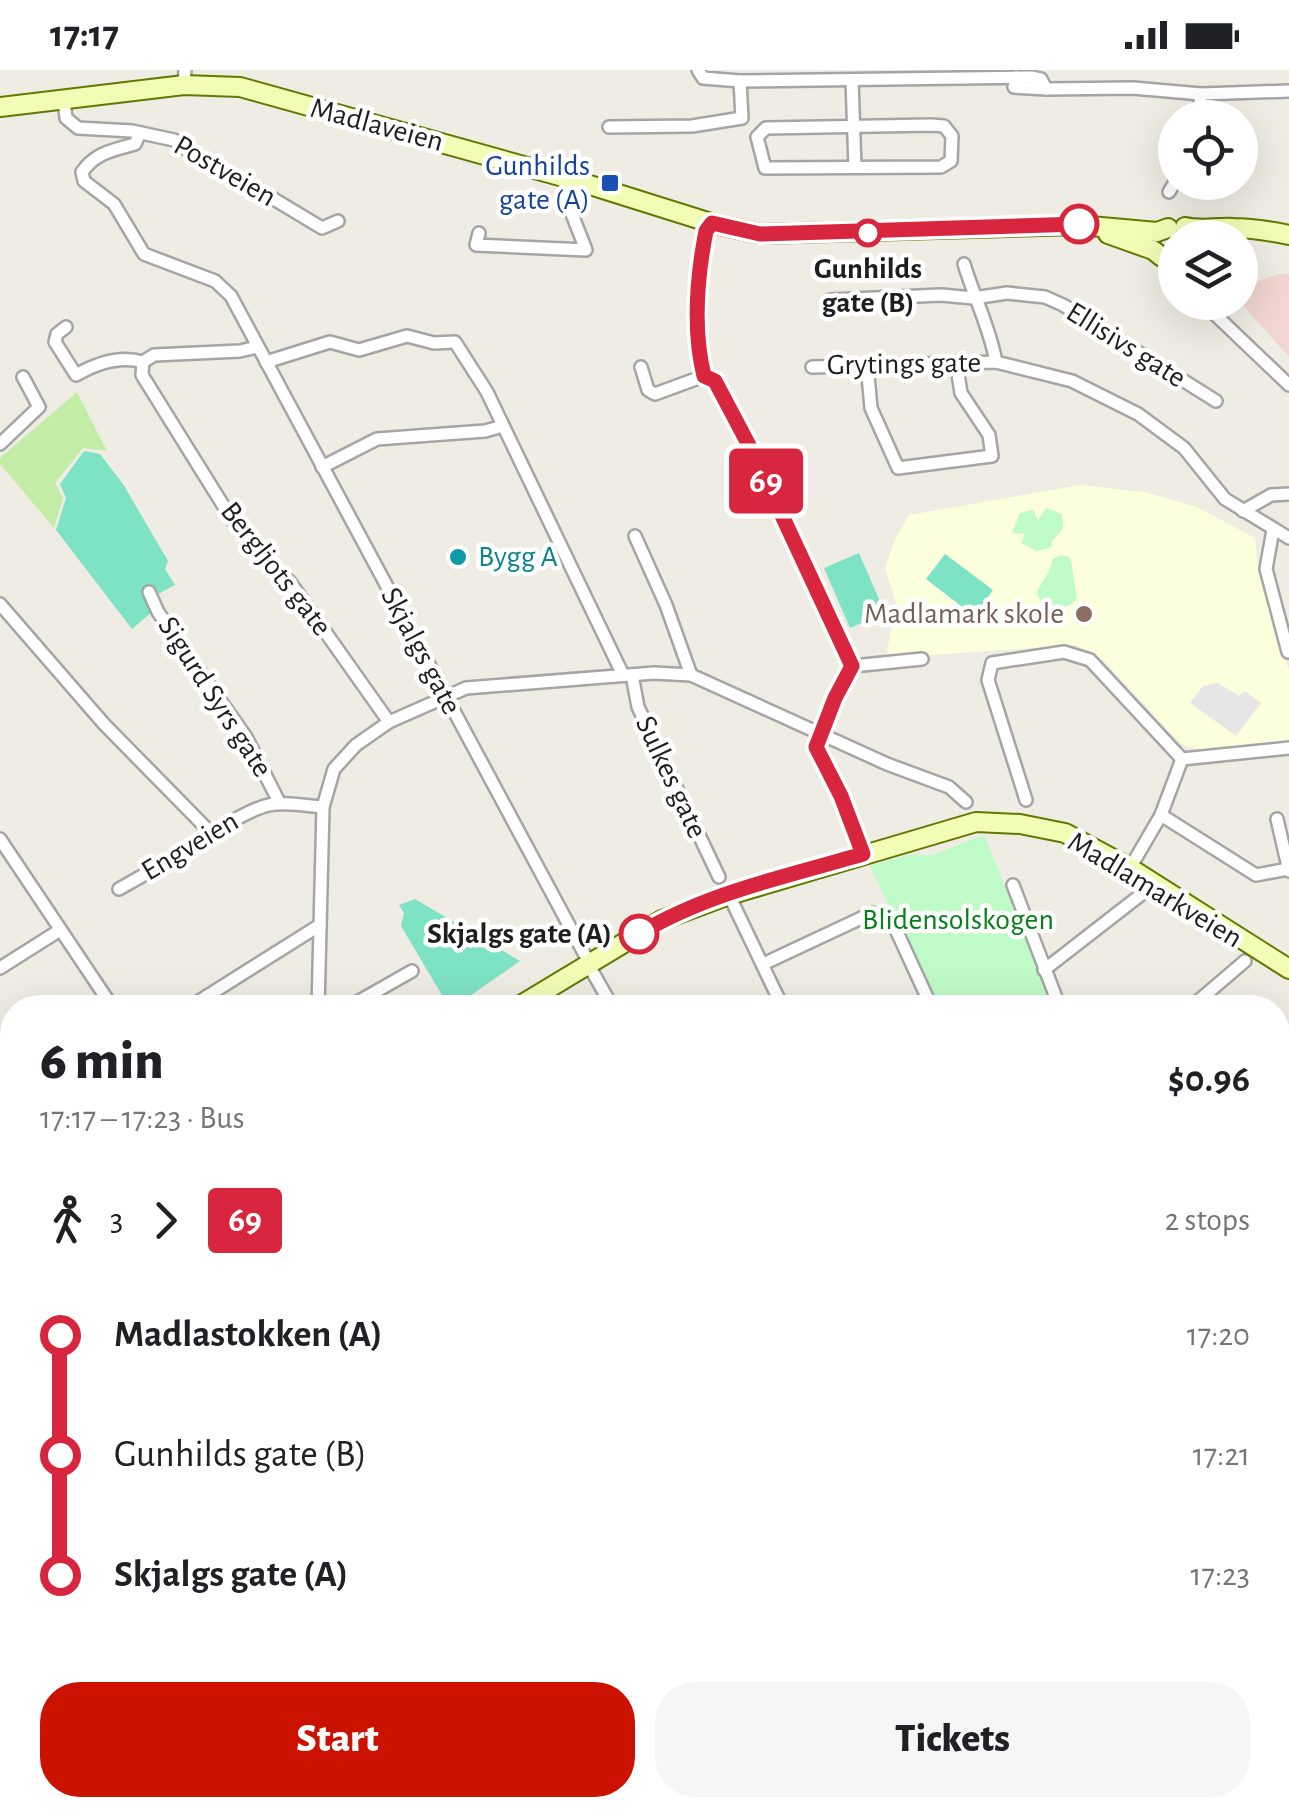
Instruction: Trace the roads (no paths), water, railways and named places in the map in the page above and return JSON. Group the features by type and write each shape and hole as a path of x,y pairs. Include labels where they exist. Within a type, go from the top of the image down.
{"main road":[{"name":"Madlaveien","path":"0,108 185,78 240,87 760,234 1079,224 1158,232"},
{"name":"Madlaveien","path":"1079,224 1158,254"},
{"name":"Madlaveien","path":"1258,231 1289,235"},
{"path":"1258,243 1289,247"},
{"name":"Madlamarkveien","path":"535,995 586,959 662,920 729,895 936,832 995,822 1065,832 1130,868 1289,970"}],"street":[{"path":"698,70 703,78 740,81 822,75 852,80 899,74 1037,77 1046,89 1133,88 1202,94 1289,91"},
{"path":"852,80 855,167"},
{"path":"609,127 692,126 742,118 740,81"},
{"path":"1201,100 1202,94"},
{"name":"Postveien","path":"64,100 66,118 78,128 164,136 186,146 214,169 247,182 322,228 338,221"},
{"path":"940,125 950,132 951,162 941,167 855,167 765,168 757,137 766,128 940,125"},
{"name":"Skjalgs gate","path":"140,133 136,144 113,149 92,160 82,172 84,181 114,204 144,254 224,286 607,995"},
{"path":"479,233 476,245 586,250 570,209 574,180"},
{"path":"704,376 699,353 701,254 712,223"},
{"name":"Grytings gate","path":"964,264 992,340 996,362"},
{"name":"Ellisivs gate","path":"974,298 1029,294 1063,304 1216,402"},
{"path":"830,300 940,295 974,298"},
{"path":"1222,320 1289,385"},
{"path":"66,327 57,334 55,342 76,375 103,363 126,359 142,362 162,353 257,347"},
{"name":"Sulkes gate","path":"266,362 330,342 359,350 408,336 455,342 487,392 628,675 638,707 719,877"},
{"name":"Bergljots gate","path":"142,362 142,375 150,390 231,518 255,552 290,582 389,722"},
{"path":"867,365 872,408 898,468 992,456 989,435 960,394 956,362"},
{"name":"Grytings gate","path":"812,367 996,362 1072,381 1138,414 1184,448 1225,499 1289,538"},
{"path":"641,368 648,390 655,394 704,376 715,381 752,451 852,666"},
{"path":"0,444 39,406 23,377"},
{"path":"322,467 377,439 485,431 502,426"},
{"path":"1243,511 1271,495 1289,494"},
{"path":"1273,530 1266,568 1288,652"},
{"path":"635,536 691,675"},
{"name":"Sigurd Syrs gate","path":"149,592 158,612 246,738 279,802"},
{"path":"0,604 104,724 210,833"},
{"path":"1026,800 988,680 992,663 1064,652 1090,660 1182,758"},
{"path":"852,666 922,659"},
{"path":"852,666 816,747 841,796 863,854"},
{"path":"318,995 323,807 334,769 356,745 389,722 466,688 628,675 691,675 887,764 949,786 966,802"},
{"path":"1182,758 1289,748"},
{"path":"1130,868 1162,815 1182,758"},
{"name":"Engveien","path":"118,889 206,840 210,833 254,807 279,802 323,807"},
{"path":"1162,815 1256,875 1289,870 1277,819"},
{"path":"0,839 104,995"},
{"path":"1013,886 1055,995"},
{"path":"1044,970 1147,890"},
{"path":"729,895 777,995"},
{"path":"763,964 872,913 883,915 892,922 926,995"},
{"path":"209,995 320,924"},
{"path":"0,968 60,930"},
{"path":"1205,995 1246,961"},
{"path":"370,995 412,971"}],"place":[{"name":"Gunhilds gate (A)","path":"610,183"},
{"name":"Gunhilds gate (B)","path":"868,233"},
{"name":"Bygg A","path":"458,557"},
{"name":"Madlamark skole","path":"1084,614"},
{"name":"Skjalgs gate (A)","path":"639,934"}],"park label":[{"name":"Blidensolskogen","path":"958,920"}]}
